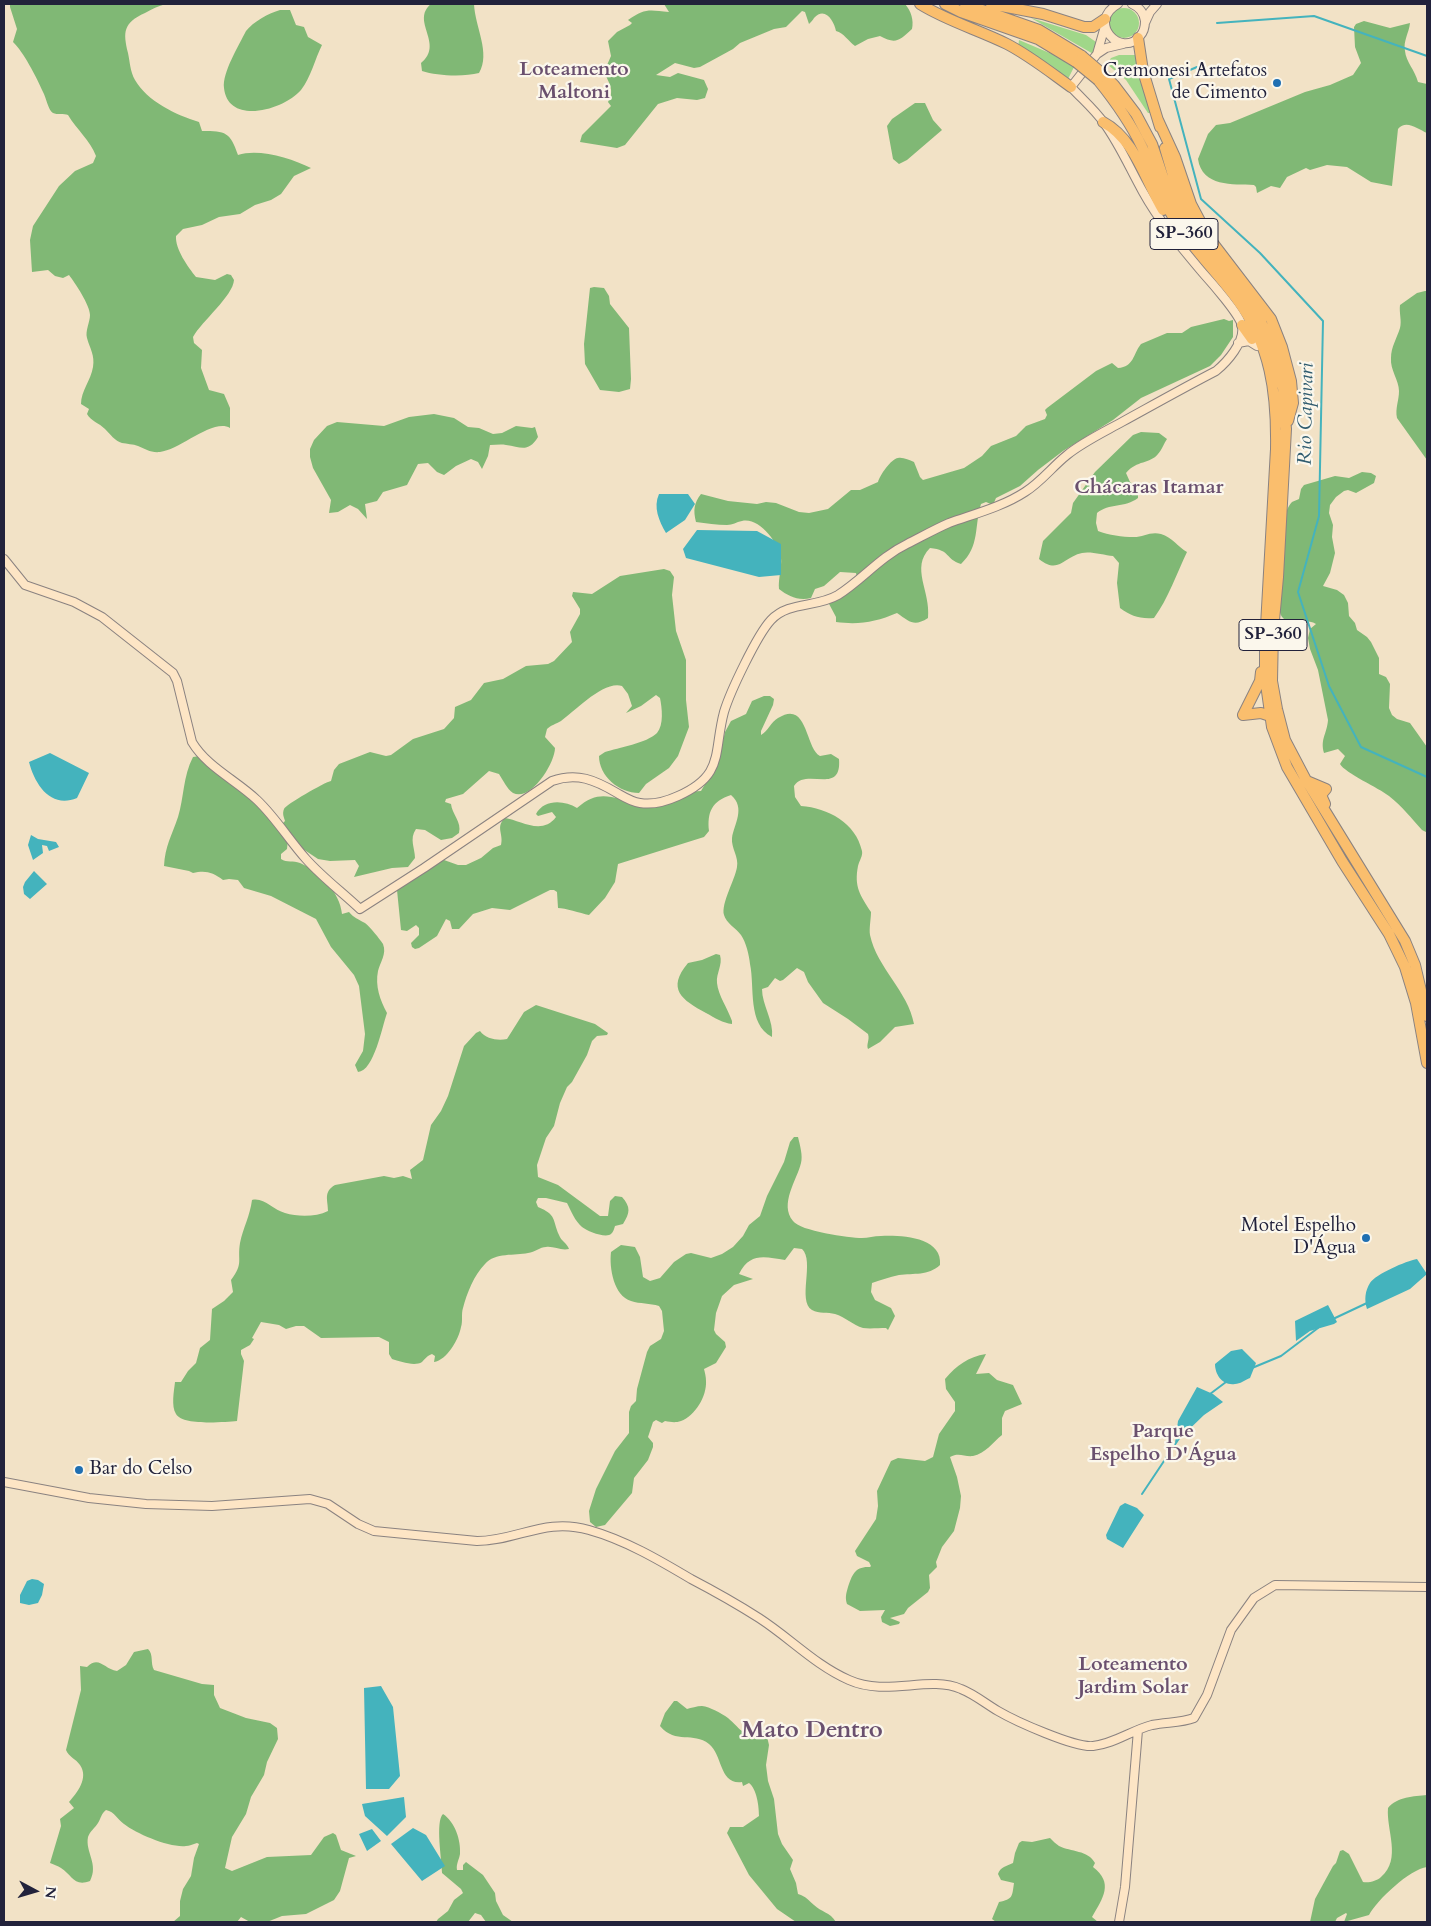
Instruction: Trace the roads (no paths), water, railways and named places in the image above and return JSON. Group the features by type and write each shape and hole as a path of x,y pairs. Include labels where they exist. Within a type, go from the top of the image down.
{"highway":[{"path":"920,4 945,18 1014,48 1071,87"},
{"name":"SP-360","path":"945,4 961,12 1038,40 1079,59"},
{"name":"SP-360","path":"965,4 1039,30 1100,77 1114,85 1136,114 1152,144 1174,200 1185,222 1243,292 1254,308 1270,340 1280,373 1286,429 1278,577 1273,631 1272,681 1277,709 1285,740 1306,780 1326,789 1322,792 1322,799 1341,830 1351,855 1405,940 1415,965 1427,1016"},
{"path":"991,4 1043,14 1084,27 1093,27 1105,22"},
{"path":"1138,38 1143,71 1175,182 1200,241"},
{"name":"SP-360","path":"1100,77 1128,119 1143,148 1172,216 1189,242 1237,300 1260,340 1274,385 1276,418 1276,449 1265,643 1265,677 1270,716 1279,748 1287,767 1342,861 1389,934 1405,967 1416,1003 1427,1063"},
{"path":"1158,120 1171,148 1192,204 1209,238 1271,319 1284,353 1293,394 1293,404 1286,429"},
{"path":"1103,122 1112,126 1123,137 1169,220 1189,242"},
{"path":"1242,325 1256,346 1274,385"},
{"path":"1265,643 1260,681 1243,715 1261,713 1270,716"}],"street":[{"path":"1097,54 1105,22 1111,8 1118,4"},
{"path":"1132,4 1141,10 1145,23"},
{"path":"4,559 25,585 74,602 102,617 172,673 177,681 189,731 196,748 206,759 250,793 269,812 307,860 360,909 552,781 562,777 586,778 598,782 640,803 665,801 691,790 703,781 714,765 718,754 724,713 730,696 762,633 776,615 785,609 825,601 838,595 877,562 904,545 947,524 979,513 1024,493 1045,477 1067,455 1105,431 1216,371 1225,364 1237,345 1242,334 1242,325 1220,293 1161,220 1144,194 1121,147 1103,122 1071,87 1097,54 1106,48 1138,38 1142,34 1150,12 1157,4"},
{"path":"1105,22 1110,37 1127,43"},
{"path":"1237,345 1249,341 1256,346"},
{"path":"4,1482 89,1498 128,1503 212,1506 310,1499 328,1504 358,1524 374,1531 477,1541 494,1540 546,1526 568,1526 588,1529 649,1555 718,1594 760,1619 820,1664 858,1684 881,1688 933,1685 954,1686 970,1693 1006,1716 1080,1745 1099,1745 1152,1725 1187,1721 1194,1718 1207,1695 1231,1630 1254,1598 1275,1585 1427,1587"},
{"path":"1119,1922 1125,1886 1138,1730"}],"water":[{"path":"659,494 688,494 695,504 685,520 666,533 658,514 657,499"},
{"path":"697,530 757,531 781,544 781,575 759,577 686,558 683,549"},
{"path":"50,753 89,773 77,798 68,801 52,798 35,779 29,762"},
{"path":"31,835 38,839 56,842 59,847 49,851 47,846 42,845 43,853 33,860 28,845"},
{"path":"34,871 47,884 30,899 24,894 23,887"},
{"path":"1417,1259 1427,1274 1410,1289 1367,1309 1366,1292 1373,1279 1392,1268"},
{"path":"1328,1305 1337,1322 1310,1331 1296,1341 1295,1321"},
{"path":"1242,1349 1256,1363 1250,1378 1237,1384 1223,1381 1218,1376 1215,1364 1231,1351"},
{"path":"1197,1387 1213,1394 1223,1402 1204,1415 1175,1443 1178,1421"},
{"path":"1125,1503 1137,1508 1144,1515 1123,1548 1107,1539 1106,1535 1120,1506"},
{"path":"32,1579 44,1584 38,1603 29,1605 20,1603 20,1595 27,1581"},
{"path":"381,1686 393,1707 400,1776 389,1789 366,1789 364,1688"},
{"path":"404,1797 406,1817 387,1836 365,1816 362,1804"},
{"path":"413,1828 426,1835 445,1866 422,1881 391,1844"},
{"path":"372,1829 381,1841 367,1851 359,1834"}],"waterway":[{"name":"Rio Capivari","path":"1217,23 1314,16 1427,56"},
{"name":"Rio Capivari","path":"1197,67 1169,79 1201,199 1260,253 1323,321 1319,516 1298,592 1329,686 1361,747 1427,777"},
{"path":"1333,1319 1367,1303"},
{"path":"1252,1368 1281,1356 1318,1328"},
{"path":"1210,1394 1226,1382"},
{"path":"1142,1494 1180,1437"}],"place":[{"name":"Cremonesi Artefatos de Cimento","path":"1277,83"},
{"name":"Motel Espelho D'Água","path":"1366,1238"},
{"name":"Bar do Celso","path":"79,1470"}],"district":[{"name":"Loteamento Maltoni","path":"574,82"},
{"name":"Chácaras Itamar","path":"1149,488"},
{"name":"Parque Espelho D'Água","path":"1163,1444"},
{"name":"Loteamento Jardim Solar","path":"1133,1676"},
{"name":"Mato Dentro","path":"812,1731"}]}
